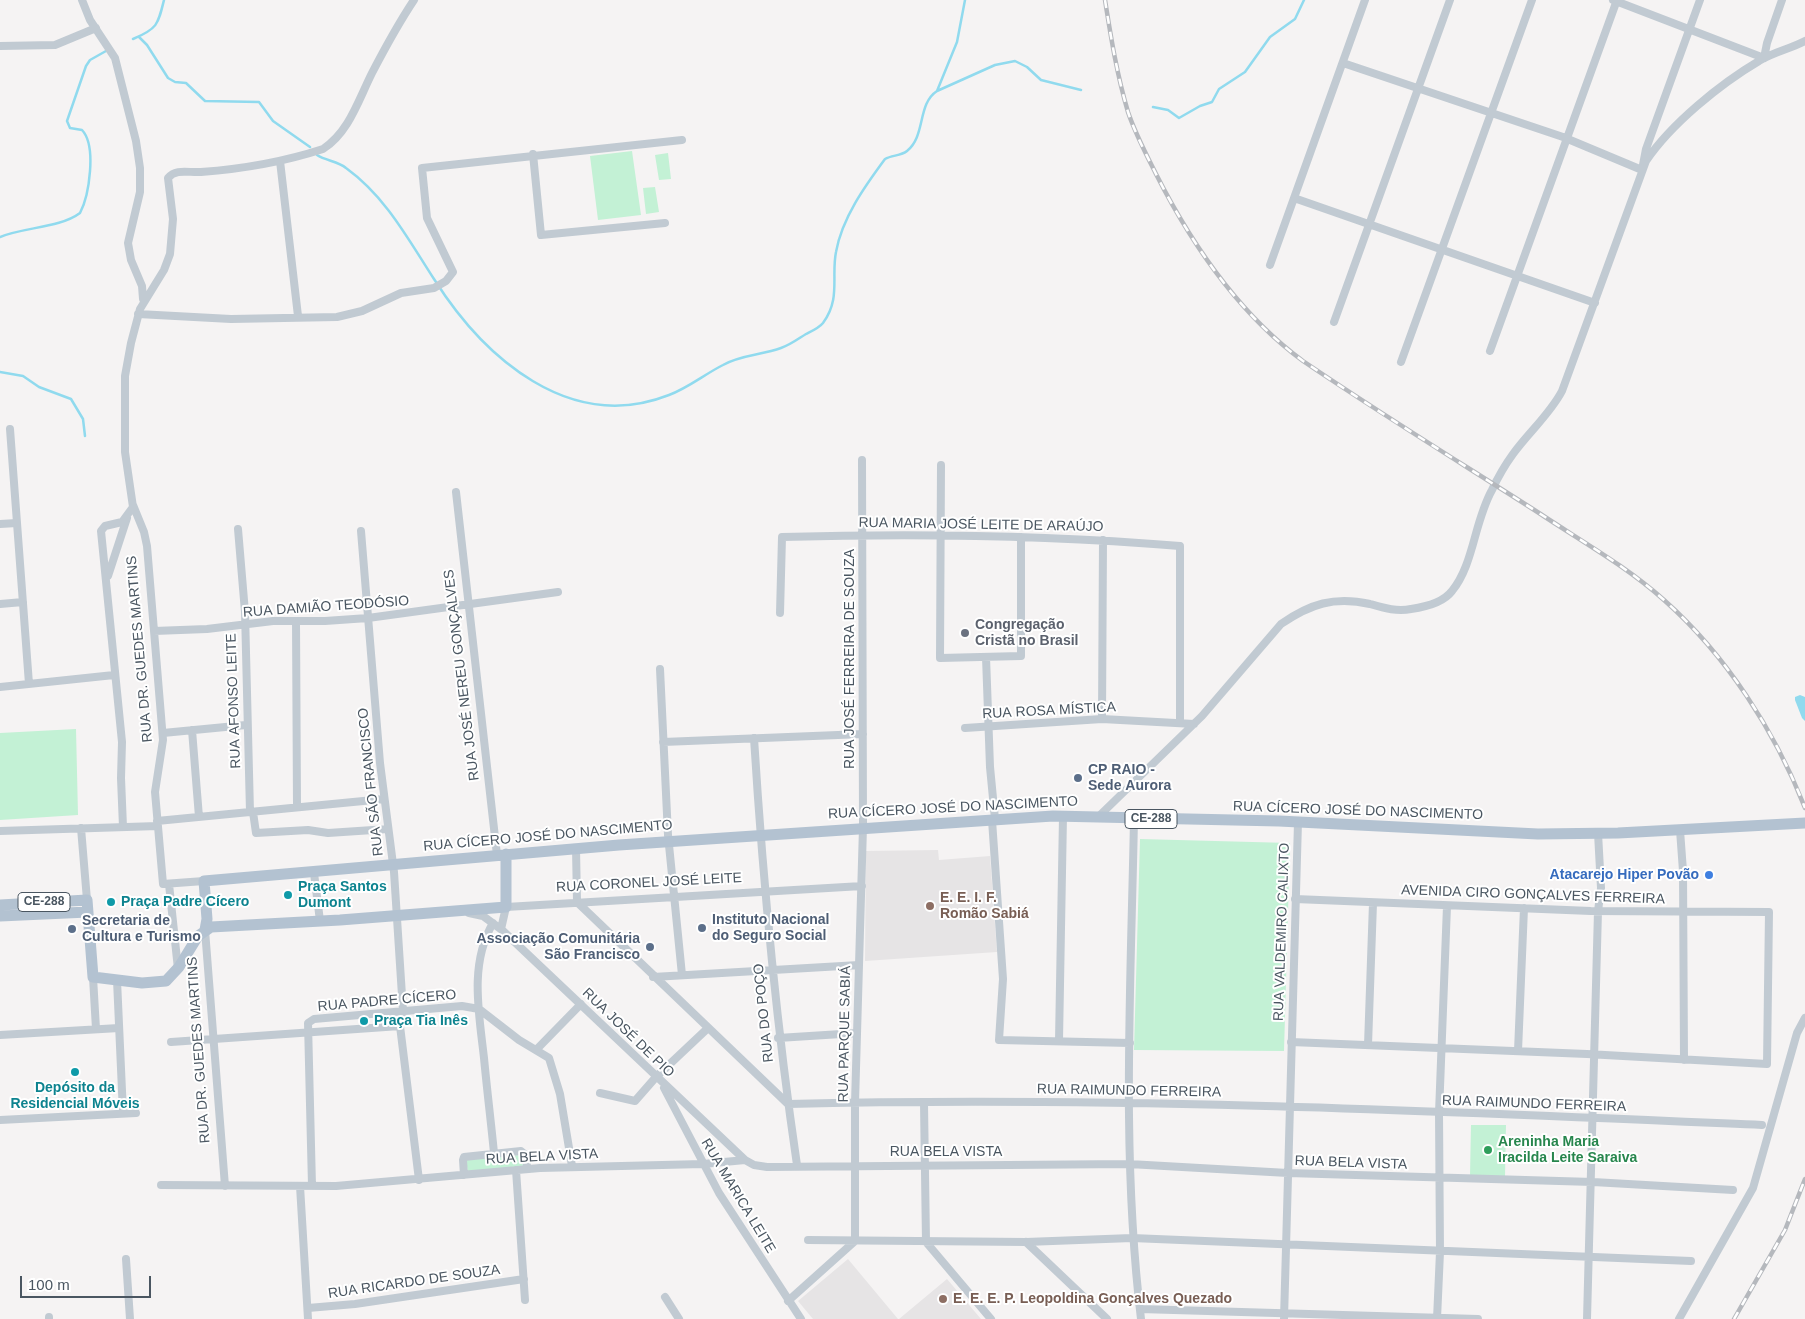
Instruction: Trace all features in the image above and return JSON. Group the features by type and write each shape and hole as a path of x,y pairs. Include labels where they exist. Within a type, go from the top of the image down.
{"main road":[{"name":"RUA CÍCERO JOSÉ DO NASCIMENTO","path":"204,881 314,873 576,848 760,834 1063,816 1298,822 1518,833 1598,833 1805,823"},
{"name":"RUA JOSÉ NEREU GONÇALVES","path":"502,855 506,907"},
{"name":"RUA DR. GUEDES MARTINS","path":"204,881 207,919 205,930"},
{"name":"CE-288","path":"0,904 87,900 93,976"},
{"name":"RUA CORONEL JOSÉ LEITE","path":"205,930 216,926 397,916 506,907"},
{"name":"CE-288","path":"0,916 88,912"},
{"path":"93,976 159,983 169,979 178,969 198,936 205,930"}],"street":[{"path":"82,0 116,62 138,153 141,180 139,203 128,243 130,260 142,286 142,304"},
{"path":"106,580 132,503 125,456 124,398 128,359 142,304 164,270 170,254 173,225 168,179 176,172 200,172 280,161 323,149 347,125 400,20 414,0"},
{"path":"1270,265 1365,0"},
{"path":"1334,322 1450,0"},
{"path":"1401,362 1532,0"},
{"path":"1490,351 1615,0 1764,58"},
{"path":"1098,817 1154,760 1194,724 1281,624 1306,608 1327,602 1356,602 1399,611 1426,606 1451,593 1464,575 1481,512 1499,476 1513,453 1551,408 1562,391 1642,170 1644,156 1700,0"},
{"path":"1764,58 1767,43 1782,0"},
{"path":"0,46 55,45 96,28"},
{"path":"1642,170 1658,145 1691,113 1742,72 1764,58 1805,41"},
{"path":"1343,63 1567,138 1642,170"},
{"path":"138,314 231,319 298,316 337,317 375,305 402,293 434,288 444,283 454,272 428,218 422,168 533,154 682,140"},
{"path":"533,154 541,235 666,223"},
{"path":"280,161 298,316"},
{"path":"1294,198 1595,303"},
{"path":"10,429 29,684"},
{"name":"RUA JOSÉ FERREIRA DE SOUZA","path":"862,460 863,827"},
{"path":"941,465 940,658 1021,656 1021,537"},
{"name":"RUA JOSÉ NEREU GONÇALVES","path":"456,492 468,605 502,855"},
{"name":"RUA DR. GUEDES MARTINS","path":"132,503 146,540 163,733 163,749 155,788 178,969"},
{"path":"123,827 120,778 122,742 114,675 102,529 104,526 120,523 130,512"},
{"path":"0,524 17,523"},
{"name":"RUA AFONSO LEITE","path":"238,529 243,571 246,725 252,812 256,833 308,830 328,833 388,829"},
{"name":"RUA SÃO FRANCISCO","path":"361,531 384,798 393,865 403,1011 400,1026 419,1180"},
{"name":"RUA MARIA JOSÉ LEITE DE ARAÚJO","path":"780,613 782,537 941,535 1103,540 1180,546 1180,723"},
{"path":"1102,719 1103,540"},
{"name":"RUA DAMIÃO TEODÓSIO","path":"154,631 201,630 296,621 368,618 558,592"},
{"path":"0,604 23,602"},
{"path":"296,621 297,807"},
{"path":"986,657 988,726 1003,979 999,1040 1130,1043"},
{"path":"660,669 669,841 682,975"},
{"path":"0,687 114,675"},
{"name":"RUA ROSA MÍSTICA","path":"965,728 1102,719 1194,724"},
{"path":"163,733 246,725"},
{"path":"192,730 199,817"},
{"path":"663,742 863,734"},
{"name":"RUA DO POÇO","path":"754,738 764,892 778,1038 797,1165"},
{"path":"0,831 123,827 199,817 384,798"},
{"path":"1059,1041 1063,816"},
{"path":"1134,818 1129,1164 1132,1238 1141,1319"},
{"name":"RUA VALDEMIRO CALIXTO","path":"1284,1317 1298,822"},
{"name":"RUA PARQUE SABIÁ","path":"855,1242 855,1103 863,827"},
{"path":"81,828 87,900"},
{"path":"1291,1042 1594,1054 1684,1060 1684,912 1680,830"},
{"path":"1588,1319 1598,911 1601,888 1598,833"},
{"path":"576,848 577,902 653,977 788,1104"},
{"path":"314,873 320,921"},
{"name":"RUA CÍCERO JOSÉ DO NASCIMENTO","path":"166,884 204,881"},
{"name":"RUA CORONEL JOSÉ LEITE","path":"506,907 862,886"},
{"name":"AVENIDA CIRO GONÇALVES FERREIRA","path":"1295,900 1598,911 1769,912 1767,1064 1684,1060"},
{"path":"1368,1045 1372,903"},
{"path":"1437,1318 1441,1178 1439,1113 1447,906"},
{"name":"RUA JOSÉ NEREU GONÇALVES","path":"501,929 506,907"},
{"path":"1518,1051 1524,908"},
{"name":"RUA CORONEL JOSÉ LEITE","path":"438,912 477,914 493,923"},
{"path":"493,923 485,938 480,954 479,1009 494,1154"},
{"name":"RUA JOSÉ DE PIO","path":"493,923 745,1160"},
{"name":"RUA DR. GUEDES MARTINS","path":"205,930 225,1186"},
{"path":"653,977 858,964"},
{"path":"93,976 96,1029"},
{"path":"117,980 123,1113"},
{"path":"537,1050 581,1004"},
{"name":"RUA PADRE CÍCERO","path":"307,1034 308,1025 314,1019 462,1006 479,1009"},
{"path":"479,1009 514,1037 549,1058 554,1070 568,1136 572,1166"},
{"path":"1680,1319 1753,1188 1797,1033 1805,1018"},
{"name":"RUA PADRE CÍCERO","path":"171,1042 400,1026"},
{"path":"0,1035 119,1028"},
{"path":"600,1093 634,1101 708,1028"},
{"path":"778,1038 857,1033"},
{"path":"307,1034 312,1186"},
{"name":"RUA MARICA LEITE","path":"658,1079 703,1164 741,1230 801,1319"},
{"path":"924,1103 926,1242 991,1319"},
{"name":"RUA RAIMUNDO FERREIRA","path":"788,1104 1130,1103 1290,1107 1762,1125"},
{"path":"0,1120 136,1113"},
{"path":"464,1175 464,1157 494,1154 523,1152 526,1155 527,1169"},
{"name":"RUA BELA VISTA","path":"160,1185 312,1186 419,1180 572,1166 703,1164 745,1160 759,1167 856,1164 1129,1164 1288,1173 1591,1182 1733,1190"},
{"path":"516,1170 525,1300"},
{"path":"300,1186 308,1319"},
{"path":"808,1240 855,1242 1026,1242 1132,1238 1440,1252 1691,1260"},
{"path":"788,1301 855,1242"},
{"path":"1026,1242 1107,1319"},
{"path":"126,1259 130,1319"},
{"name":"RUA RICARDO DE SOUZA","path":"308,1308 355,1304 524,1278"},
{"path":"664,1296 679,1319"},
{"path":"1140,1309 1284,1317 1478,1319"}],"shaded area":[{"name":"E. E. I. F. Romão Sabiá","path":"938,850 939,860 990,856 997,952 865,961 866,851"},
{"path":"848,1259 898,1319 813,1319 798,1301"},
{"name":"E. E. E. P. Leopoldina Gonçalves Quezado","path":"947,1279 981,1319 899,1319"}],"green space":[{"path":"632,151 641,215 598,220 590,156"},
{"path":"668,153 671,179 659,180 655,155"},
{"path":"655,187 659,212 646,214 643,188"},
{"path":"76,729 78,815 0,820 0,733"},
{"path":"1140,839 1290,843 1284,1051 1134,1050"},
{"name":"Areninha Maria Iracilda Leite Saraiva","path":"1471,1125 1506,1125 1505,1176 1470,1176"},
{"path":"520,1155 523,1166 468,1173 466,1160"}],"water":[{"path":"1800,695 1805,697 1805,721 1795,700 1795,697"}],"waterway":[{"path":"133,39 152,29 158,21 164,0"},
{"path":"317,155 343,166 360,179 385,205 454,308 478,336 504,361 533,381 564,396 598,404 633,404 676,392 730,362 784,347 823,323 829,314 834,296 836,252 843,227 862,191 885,159 905,153 913,145 927,104 937,91 957,42 965,0"},
{"path":"1153,107 1168,110 1179,118 1200,106 1212,102 1219,89 1245,72 1270,37 1295,19 1304,0"},
{"path":"139,37 147,45 168,78 175,82 186,83 205,101 259,102 273,121 310,147"},
{"path":"0,237 52,225 80,213 89,183 89,147 87,137 82,130 70,128 67,121 86,66 90,60 106,51"},
{"path":"937,91 995,65 1015,61 1027,67 1041,80 1081,90"},
{"path":"0,372 23,376 39,387 71,399 83,419 85,436"}],"railway":[{"path":"1105,0 1121,84 1128,112 1137,136 1185,227 1201,252 1238,300 1258,322 1303,361 1603,554 1664,600 1708,645 1746,696 1764,723 1779,751 1805,808"},
{"path":"1734,1319 1785,1230 1805,1179"}],"place":[{"name":"Congregação Cristã no Brasil","path":"965,633"},
{"name":"CP RAIO - Sede Aurora","path":"1078,778"},
{"name":"Atacarejo Hiper Povão","path":"1709,875"},
{"name":"Praça Santos Dumont","path":"288,895"},
{"name":"Praça Padre Cícero","path":"111,902"},
{"name":"E. E. I. F. Romão Sabiá","path":"930,906"},
{"name":"Instituto Nacional do Seguro Social","path":"702,928"},
{"name":"Secretaria de Cultura e Turismo","path":"72,929"},
{"name":"Associação Comunitária São Francisco","path":"650,947"},
{"name":"Praça Tia Inês","path":"364,1021"},
{"name":"Depósito da Residencial Móveis","path":"75,1072"},
{"name":"Areninha Maria Iracilda Leite Saraiva","path":"1488,1150"},
{"name":"E. E. E. P. Leopoldina Gonçalves Quezado","path":"943,1299"}]}
